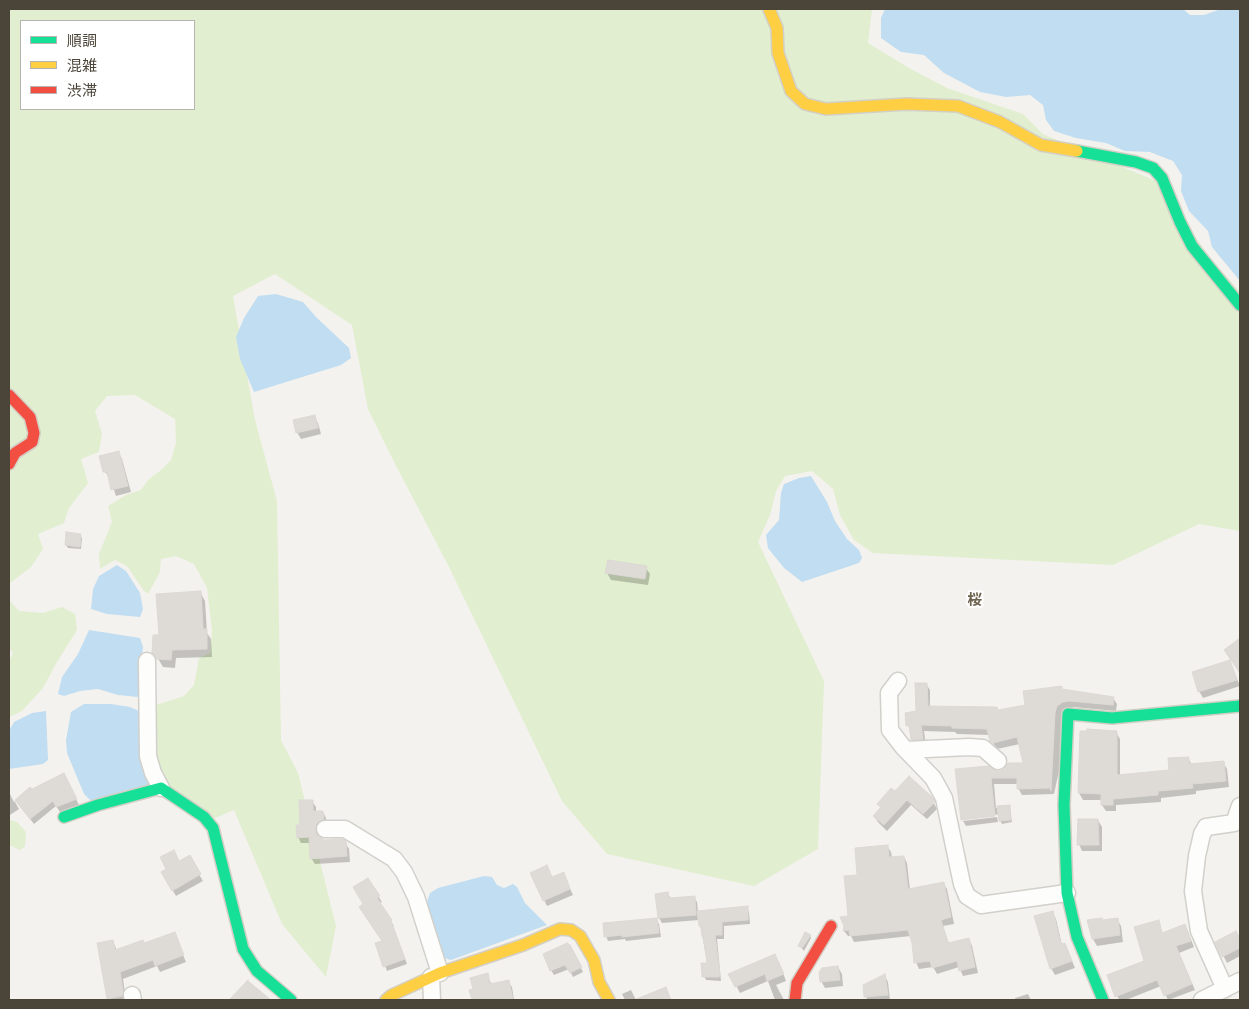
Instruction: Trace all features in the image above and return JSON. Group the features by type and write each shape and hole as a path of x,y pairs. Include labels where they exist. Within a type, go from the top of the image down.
{"street":[{"path":"769,9 777,28 778,53 791,91 804,104 826,109 906,104 958,106 1000,122 1041,145 1136,162 1153,168 1162,178 1192,246 1240,305"},
{"path":"9,395 30,417 34,432 32,442 15,453 9,464"},
{"path":"147,661 148,756 152,773 160,788 204,817 213,828 243,949 257,971 291,1000"},
{"path":"898,681 889,693 890,730 933,778 944,798 962,884 967,896 981,905 1067,893"},
{"path":"1103,1000 1077,937 1067,893 1064,814 1068,714 1112,718 1240,706"},
{"path":"906,750 969,746 982,748 998,761"},
{"path":"64,817 98,805 160,788"},
{"path":"1225,989 1199,931 1193,891 1197,856 1202,834 1206,827 1234,823 1240,806"},
{"path":"325,829 345,828 394,859 404,872 416,897 436,975 432,1000"},
{"path":"795,1000 798,983 830,926"},
{"path":"386,1000 392,995 436,975 523,945 560,928 572,930 580,936 594,960 599,982 609,1000"},
{"path":"1202,1000 1240,981"}],"green space":[{"path":"9,9 872,9 868,43 909,68 947,88 1023,114 1043,134 1161,183 1206,253 1240,292 1240,531 1199,524 1113,565 873,553 854,540 840,515 833,489 812,471 785,476 776,491 770,515 758,542 824,681 818,849 754,886 607,854 562,801 448,565 368,409 352,325 275,274 233,296 255,420 277,501 281,740 298,773 336,926 326,977 282,924 234,810 215,818 172,791 152,755 153,706 184,696 194,685 199,658 210,653 212,631 207,588 194,564 176,556 161,559 160,572 148,594 127,566 115,560 100,569 99,554 112,522 108,506 126,495 141,490 148,480 171,460 176,443 175,419 135,395 107,396 95,411 102,434 99,452 81,459 88,483 69,508 64,523 38,534 43,549 31,567 9,584"},
{"path":"9,600 19,611 43,613 62,607 75,614 77,630 43,688 22,711 9,717 9,661 13,653 9,647"},
{"path":"9,820 17,822 26,832 25,846 20,850 9,845"}],"water":[{"path":"885,9 1183,9 1190,15 1204,15 1221,9 1240,9 1240,281 1212,247 1208,231 1189,211 1181,191 1182,175 1173,161 1150,152 1125,151 1106,143 1076,138 1054,131 1046,120 1043,105 1030,95 1006,97 980,92 944,73 924,55 901,52 881,38 881,18"},
{"path":"276,294 303,302 349,348 351,358 341,365 254,392 240,359 236,337 244,318 258,296"},
{"path":"811,476 827,502 835,521 847,539 859,550 862,558 859,563 802,582 784,568 768,548 766,535 779,520 781,493 784,484"},
{"path":"117,565 126,571 140,593 143,609 140,617 107,614 91,609 93,589 99,576"},
{"path":"89,630 140,638 143,647 138,697 118,695 98,689 80,691 64,696 58,694 62,677 78,654"},
{"path":"84,704 111,704 130,707 139,711 150,785 92,802 84,794 67,753 66,740 71,712"},
{"path":"46,711 48,760 43,764 9,769 9,731 14,722 32,713"},
{"path":"484,876 492,877 497,885 504,888 513,884 517,887 525,903 547,925 451,960 444,958 426,905 430,893 438,888"}],"building":[{"path":"315,415 318,428 296,433 293,420"},
{"path":"119,451 128,486 111,490 107,472 103,472 99,456"},
{"path":"66,532 81,534 80,547 65,545"},
{"path":"608,560 647,566 645,579 605,573"},
{"path":"201,591 203,629 207,629 207,649 172,650 171,660 156,659 152,653 153,635 159,635 156,594"},
{"path":"1240,638 1240,673 1224,650"},
{"path":"1230,660 1237,680 1198,692 1192,672"},
{"path":"915,683 927,683 928,706 997,707 998,710 1025,705 1023,691 1062,686 1062,689 1114,697 1113,705 1069,701 1057,706 1055,713 1051,791 1050,788 1017,789 1017,778 991,778 995,816 961,820 955,769 989,766 996,771 1001,771 1008,763 1023,763 1017,737 993,743 990,741 987,729 921,725 923,739 911,740 909,725 906,726 905,713 916,711"},
{"path":"1087,729 1117,731 1117,775 1169,770 1168,758 1189,757 1189,764 1224,761 1226,781 1192,784 1193,788 1158,791 1158,795 1113,799 1113,805 1101,805 1101,794 1078,793 1080,731 1087,731"},
{"path":"64,773 77,799 56,807 53,801 30,819 15,800 30,787 32,789"},
{"path":"909,776 935,802 923,814 907,800 884,825 873,816 881,807 877,804 891,788 895,791"},
{"path":"299,800 313,800 313,811 323,811 324,819 316,824 316,834 324,840 342,839 346,841 347,856 310,859 309,837 297,838 296,825 300,825"},
{"path":"1010,805 1011,820 999,821 997,806"},
{"path":"1078,819 1098,819 1099,845 1077,845"},
{"path":"888,845 889,857 904,856 908,889 944,882 951,917 941,920 948,943 969,938 975,967 959,971 957,961 932,968 930,961 914,963 912,943 908,930 850,936 849,930 843,931 844,926 840,917 848,916 844,876 857,875 855,848"},
{"path":"174,850 179,861 190,855 201,874 172,891 161,872 166,869 160,857"},
{"path":"547,865 552,877 564,872 570,889 543,901 530,873"},
{"path":"368,878 380,896 377,898 392,920 405,959 383,967 375,943 382,941 359,907 363,904 353,887"},
{"path":"668,892 669,898 695,896 696,915 658,918 655,894"},
{"path":"748,906 748,920 722,922 722,935 715,935 719,977 702,977 701,963 707,963 697,911"},
{"path":"1053,911 1061,944 1065,943 1072,961 1050,969 1034,916"},
{"path":"657,918 659,933 604,937 603,923"},
{"path":"1102,918 1102,920 1118,918 1120,935 1092,939 1087,920"},
{"path":"1159,920 1162,933 1185,924 1191,941 1176,946 1192,984 1164,996 1157,980 1115,997 1107,975 1144,961 1134,927"},
{"path":"1236,931 1240,939 1240,948 1222,957 1215,942"},
{"path":"175,932 184,955 155,966 153,960 120,972 122,996 107,999 97,943 113,940 115,950 143,940 144,943"},
{"path":"805,932 811,935 802,948 798,946"},
{"path":"567,943 582,967 570,973 565,965 550,971 543,954"},
{"path":"775,954 784,974 767,981 765,974 735,987 728,974"},
{"path":"838,966 840,980 820,982 819,972 822,968"},
{"path":"488,973 490,984 509,980 513,1000 472,1000 469,990 473,989 470,978"},
{"path":"885,974 888,995 864,997 863,985"},
{"path":"248,981 271,1000 229,1000"},
{"path":"666,987 671,1000 634,1000"}],"traffic: fast":[{"path":"1077,151 1136,162 1153,168 1162,178 1192,246 1240,305"},
{"path":"1103,1000 1077,937 1067,893 1064,805 1068,714 1112,718 1240,706"},
{"path":"64,817 98,805 161,788 204,817 213,828 243,949 257,971 291,1000"}],"traffic: slow":[{"path":"769,9 777,28 778,53 791,91 805,104 826,109 906,104 958,106 1000,122 1041,145 1077,151"},
{"path":"386,1000 392,995 440,973 523,945 560,929 571,930 580,936 594,960 599,982 609,1000"}],"traffic: jam":[{"path":"9,395 30,417 34,433 32,442 15,453 9,464"},
{"path":"795,1000 797,983 831,926"}],"district":[{"name":"桜","path":"975,601"}]}
